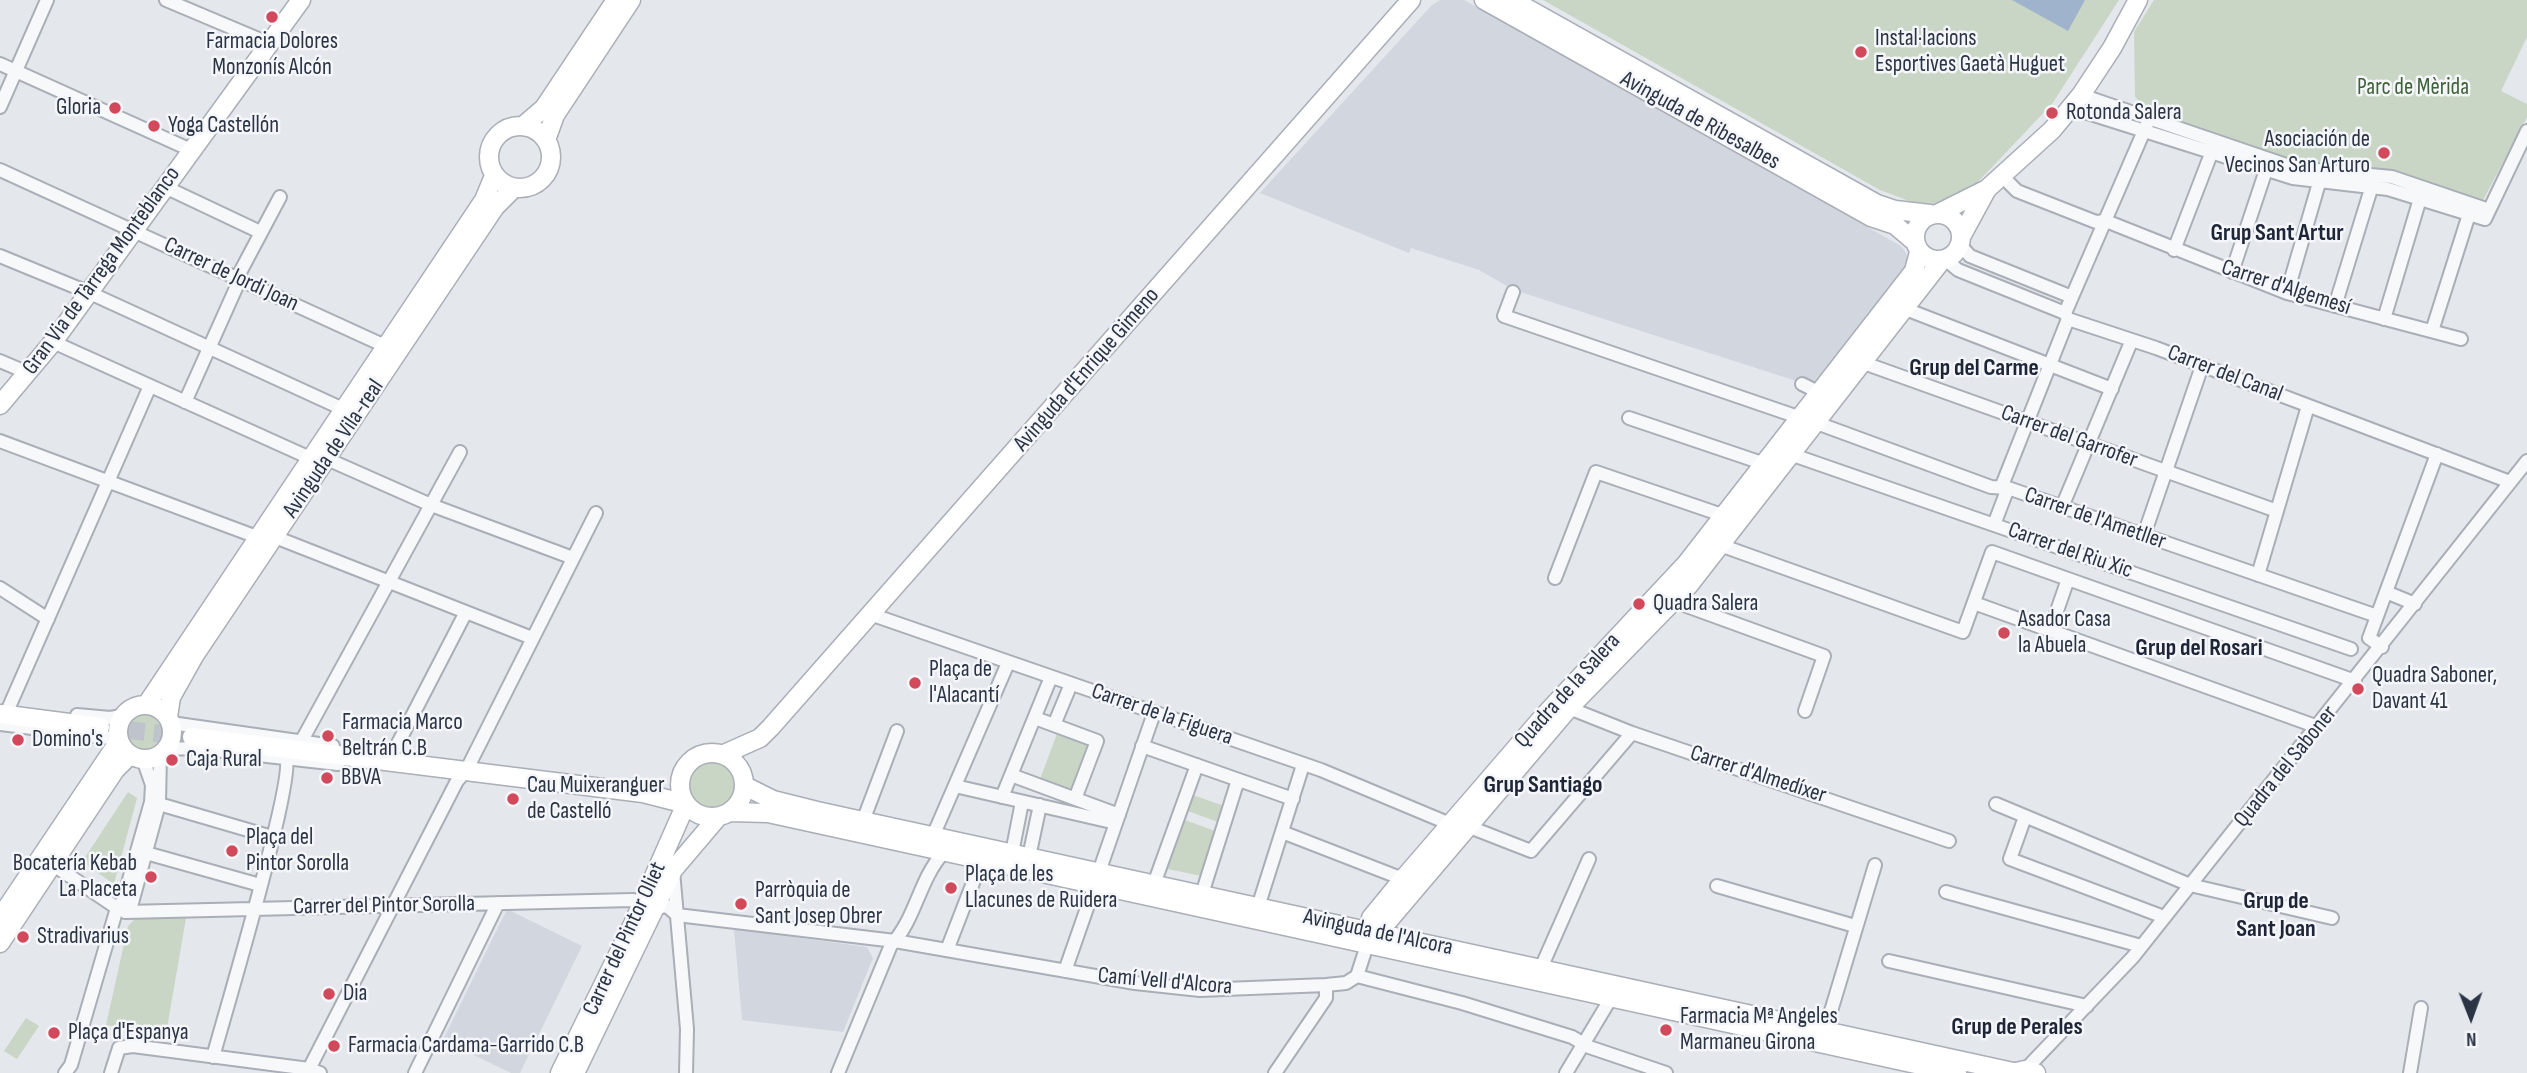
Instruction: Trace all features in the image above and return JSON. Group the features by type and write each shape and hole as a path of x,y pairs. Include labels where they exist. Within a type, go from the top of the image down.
{"main road":[{"name":"Gran Via de Tàrrega Monteblanco","path":"0,405 90,293 301,0"},
{"path":"523,126 540,133 546,140 551,155 548,172 534,186 514,188 494,176 488,160 492,142 505,129 523,126 544,108 616,0"},
{"path":"546,140 555,115 631,0"},
{"name":"Avinguda d'Enrique Gimeno","path":"744,781 760,738 1412,0"},
{"name":"Avinguda de Ribesalbes","path":"1484,0 1871,217 1895,225 1917,247"},
{"name":"Avinguda de Ribesalbes","path":"1511,0 1877,204 1895,210 1934,214"},
{"path":"1987,190 1961,240 1943,260 1929,259 1917,247 1917,225 1934,214 1987,190 2076,102 2112,48 2138,0"},
{"path":"2112,48 2133,28 2151,0"},
{"name":"Avinguda de Vila-real","path":"319,458 343,408 484,200 494,176"},
{"name":"Avinguda de Vila-real","path":"147,704 495,207 514,188"},
{"path":"1934,214 1950,216 1958,224 1961,240"},
{"name":"Quadra de la Salera","path":"1683,580 1857,357 1914,271 1917,247"},
{"name":"Quadra de la Salera","path":"1771,467 1790,454 1820,393 1903,308 1943,260"},
{"name":"Quadra de la Salera","path":"1372,936 1542,718 1720,545 1731,518"},
{"name":"Avinguda de Vila-real","path":"169,720 171,697 266,537"},
{"name":"Quadra de la Salera","path":"1372,936 1371,918 1403,879 1459,825 1569,708 1667,596"},
{"path":"0,943 114,770 139,750 172,736 169,720 159,709 147,704 133,707 122,716 117,727 139,750"},
{"path":"3,709 100,727"},
{"path":"192,737 643,793 685,804 700,815 724,814 740,801 744,781 737,763 724,754 703,753 693,758 684,767 679,779 685,804"},
{"name":"Avinguda d'Enrique Gimeno","path":"724,754 760,738"},
{"path":"0,918 139,750"},
{"path":"643,793 665,788 679,779"},
{"name":"Avinguda de l'Alcora","path":"744,781 773,800 863,821 934,851 1021,855 1097,879 1154,884 1202,894 1611,998 1957,1073"},
{"name":"Carrer del Pintor Oliet","path":"575,1073 648,906 685,804"},
{"name":"Avinguda de l'Alcora","path":"724,814 758,811 934,851 1097,879 1541,968 1825,1031 2026,1071"},
{"name":"Carrer del Pintor Oliet","path":"560,1073 648,906 673,870 724,814"}],"street":[{"path":"0,107 47,0"},
{"path":"166,0 268,43"},
{"path":"0,64 191,150"},
{"path":"2076,102 2268,165 2295,168 2320,176 2374,181 2392,177 2422,193 2487,215 2527,131"},
{"path":"1995,522 2004,488 2073,297 2146,125"},
{"path":"2174,250 2213,147"},
{"path":"2232,272 2268,165"},
{"name":"Carrer de Jordi Joan","path":"0,170 385,346"},
{"name":"Carrer d'Algemesí","path":"2002,176 2017,191 2096,222 2106,221 2287,293 2461,339"},
{"path":"2287,293 2320,176"},
{"path":"2336,306 2374,181"},
{"path":"165,187 258,231"},
{"path":"2385,319 2422,193"},
{"path":"185,402 239,279 280,197"},
{"path":"2432,331 2471,209"},
{"path":"1961,240 1970,256 2073,297"},
{"path":"0,256 90,293 343,408"},
{"name":"Carrer del Canal","path":"1943,260 1958,270 2131,342 2511,482"},
{"name":"Carrer de l'Ametller","path":"1513,292 1504,316 2377,616"},
{"path":"1903,308 2112,389"},
{"path":"53,342 185,402 431,505 573,558"},
{"path":"2063,507 2131,342"},
{"name":"Carrer del Garrofer","path":"1857,357 2027,422 2277,510"},
{"path":"0,361 27,373"},
{"path":"2144,536 2202,366"},
{"path":"1802,384 1820,393"},
{"path":"122,716 91,717 3,709 48,619 150,386"},
{"path":"2258,575 2308,406"},
{"path":"1629,418 1771,467"},
{"path":"0,441 389,582 532,638"},
{"path":"301,742 460,452"},
{"name":"Carrer del Riu Xic","path":"1790,454 2351,649"},
{"path":"2382,647 2369,638 2437,454"},
{"name":"Quadra del Saboner","path":"2026,1071 2141,946 2355,681 2527,461"},
{"path":"1555,578 1595,472 1731,518"},
{"path":"111,1073 119,1048 133,1046 312,1072 457,781 466,771 596,513"},
{"path":"1720,545 1963,632 1992,552 2355,681"},
{"path":"2050,631 2068,579"},
{"path":"0,588 48,619"},
{"path":"2386,592 2415,604"},
{"path":"1667,596 1824,656 1805,711"},
{"path":"1974,603 2318,727"},
{"path":"393,753 466,612"},
{"name":"Carrer de la Figuera","path":"870,614 1321,769 1531,851 1632,733"},
{"path":"838,1073 895,941 901,935 934,851 955,786 1008,663"},
{"path":"1002,797 1051,677"},
{"path":"1055,725 1071,684"},
{"name":"Carrer d'Almedíxer","path":"1569,708 1632,733 1949,841"},
{"path":"1065,971 1154,713"},
{"path":"1035,718 1097,741 1075,799"},
{"path":"169,720 301,742 449,761 466,771"},
{"path":"0,724 139,750 196,748 445,777 466,771"},
{"path":"863,821 897,731"},
{"path":"1142,746 1293,799"},
{"path":"52,864 122,907 132,904 159,804 139,750"},
{"path":"65,1073 71,1065 122,907 151,802 152,785 139,750"},
{"path":"214,1057 272,837 288,769 286,758"},
{"path":"1154,884 1197,765"},
{"path":"1258,907 1303,765"},
{"path":"1011,775 1075,799 1118,819"},
{"path":"1202,894 1238,780"},
{"path":"955,786 1040,806 1118,819"},
{"path":"1021,855 1023,802"},
{"path":"159,804 272,837"},
{"path":"1996,804 2190,885 2332,918"},
{"path":"1021,855 1040,806"},
{"path":"2025,817 2010,859 2164,917"},
{"path":"1282,832 1403,879"},
{"path":"146,853 260,885"},
{"path":"1541,968 1589,859"},
{"path":"1825,1031 1875,865"},
{"path":"673,870 677,940 687,1029 686,1073"},
{"path":"947,950 975,875"},
{"path":"1717,886 1855,926"},
{"path":"1946,891 2141,946"},
{"name":"Carrer del Pintor Sorolla","path":"122,907 254,909 633,900 648,906"},
{"path":"415,1073 498,903"},
{"name":"Camí Vell d'Alcora","path":"648,906 667,906 677,915 895,941 1065,971 1200,990 1326,985 1346,983 1357,976"},
{"path":"1372,936 1357,976 1462,1003 1572,1037 1666,1073"},
{"path":"1889,961 2087,1006"},
{"path":"1275,1073 1326,998 1326,985"},
{"path":"1566,1073 1611,998"},
{"path":"2410,1073 2421,1008"}],"shaded area":[{"path":"1440,0 1464,0 1901,246 1908,262 1815,387 1514,290 1479,270 1411,248 1409,253 1260,193 1431,6"},
{"path":"507,909 582,946 520,1073 511,1073 443,1040"},
{"path":"734,929 867,947 873,958 843,1032 742,1020"}],"green space":[{"name":"Instal·lacions Esportives Gaetà Huguet","path":"1543,0 2119,0 2052,104 1974,186 1955,197 1934,204 1912,202 1880,190"},
{"name":"Parc de Mèrida","path":"2154,0 2527,0 2527,37 2501,91 2527,104 2527,117 2480,206 2389,172 2291,164 2157,118 2135,97 2134,32"},
{"path":"144,714 157,719 162,732 157,745 144,750 131,745 126,732 131,719"},
{"path":"1058,731 1091,743 1072,794 1039,782"},
{"path":"712,759 729,767 737,784 729,801 712,809 695,801 687,784 695,767"},
{"path":"128,792 137,798 114,884 82,862"},
{"path":"1193,795 1224,806 1218,822 1188,811"},
{"path":"1185,820 1215,831 1201,876 1168,869"},
{"path":"186,918 166,1034 106,1025 128,926 135,919"},
{"path":"26,1018 39,1026 17,1059 4,1051"}],"water":[{"path":"2012,0 2085,0 2068,31"}],"tunnel":[{"path":"100,727 192,737"}],"place":[{"name":"Farmacia Dolores Monzonís Alcón","path":"272,17"},
{"name":"Instal·lacions Esportives Gaetà Huguet","path":"1861,52"},
{"name":"Gloria","path":"115,108"},
{"name":"Rotonda Salera","path":"2052,113"},
{"name":"Yoga Castellón","path":"154,126"},
{"name":"Asociación de Vecinos San Arturo","path":"2384,153"},
{"name":"Quadra Salera","path":"1639,604"},
{"name":"Asador Casa la Abuela","path":"2004,633"},
{"name":"Plaça de l'Alacantí","path":"915,683"},
{"name":"Quadra Saboner, Davant 41","path":"2358,689"},
{"name":"Farmacia Marco Beltrán C.B","path":"328,736"},
{"name":"Domino's","path":"18,740"},
{"name":"Caja Rural","path":"172,760"},
{"name":"BBVA","path":"327,778"},
{"name":"Cau Muixeranguer de Castelló","path":"513,799"},
{"name":"Plaça del Pintor Sorolla","path":"232,851"},
{"name":"Bocatería Kebab La Placeta","path":"151,877"},
{"name":"Plaça de les Llacunes de Ruidera","path":"951,888"},
{"name":"Parròquia de Sant Josep Obrer","path":"741,904"},
{"name":"Stradivarius","path":"23,937"},
{"name":"Dia","path":"329,994"},
{"name":"Farmacia Mª Angeles Marmaneu Girona","path":"1666,1030"},
{"name":"Plaça d'Espanya","path":"54,1033"},
{"name":"Farmacia Cardama-Garrido C.B","path":"334,1046"}],"district":[{"name":"Grup Sant Artur","path":"2277,234"},
{"name":"Grup del Carme","path":"1974,369"},
{"name":"Grup del Rosari","path":"2199,649"},
{"name":"Grup Santiago","path":"1543,786"},
{"name":"Grup de Sant Joan","path":"2276,916"},
{"name":"Grup de Perales","path":"2017,1028"}]}
